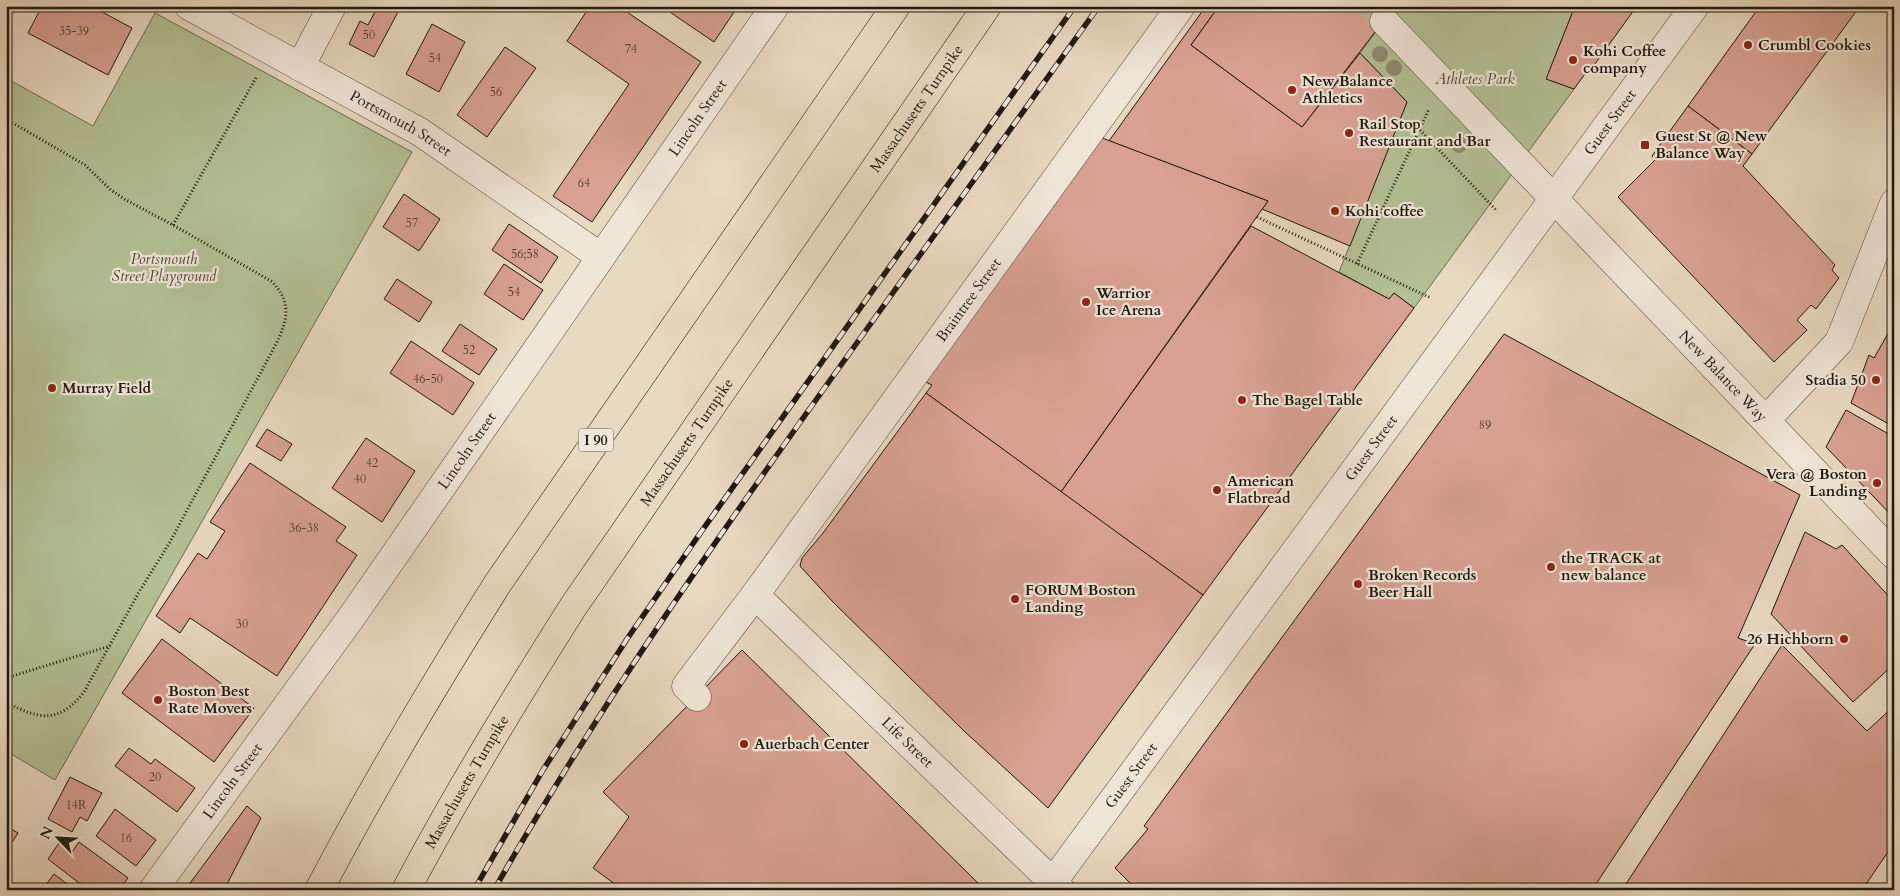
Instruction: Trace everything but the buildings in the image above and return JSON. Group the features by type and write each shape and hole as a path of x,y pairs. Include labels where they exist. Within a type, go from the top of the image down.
{"highway":[{"name":"I 90","path":"319,890 386,766 498,583 896,6"},
{"name":"Massachusetts Turnpike","path":"406,890 492,736 573,607 987,6"}],"street":[{"name":"Portsmouth Street","path":"190,6 420,132 601,257"},
{"path":"300,66 332,6"},
{"name":"Lincoln Street","path":"153,890 353,615 775,6"},
{"name":"Braintree Street","path":"697,697 686,686 755,595 1181,6"},
{"name":"Guest Street","path":"1053,887 1553,198 1695,6"},
{"name":"New Balance Way","path":"1384,21 1894,555"},
{"path":"1766,420 1839,342 1888,198"},
{"name":"Life Street","path":"755,595 1053,887"}],"path":[{"path":"173,224 258,75"},
{"path":"1357,264 1442,82"},
{"path":"6,119 85,165 118,196 173,224 271,281 282,295 287,316 276,344 90,684 78,700 56,715 39,716 21,710 6,702"},
{"path":"1420,130 1496,210"},
{"path":"1257,217 1431,298"},
{"path":"6,678 111,645"}],"green space":[{"name":"Athletes Park","path":"1395,6 1575,6 1547,79 1574,89 1414,308 1394,293 1389,299 1339,272 1407,102 1360,53"},
{"name":"Portsmouth Street Playground","path":"155,13 412,152 55,780 6,751 6,78 93,126"}],"tunnel":[{"path":"1371,6 1384,21"}],"railway":[{"path":"474,890 543,770 627,639 1075,6"},
{"path":"494,890 617,688 705,558 795,429 1099,6"}],"place":[{"name":"Crumbl Cookies","path":"1748,45"},
{"name":"Kohi Coffee company","path":"1573,60"},
{"name":"New Balance Athletics","path":"1292,90"},
{"name":"Rail Stop Restaurant and Bar","path":"1349,133"},
{"name":"Guest St @ New Balance Way","path":"1645,145"},
{"name":"Kohi coffee","path":"1335,211"},
{"name":"Warrior Ice Arena","path":"1086,302"},
{"name":"Stadia 50","path":"1876,380"},
{"name":"Murray Field","path":"52,388"},
{"name":"The Bagel Table","path":"1242,400"},
{"name":"Vera @ Boston Landing","path":"1877,483"},
{"name":"American Flatbread","path":"1217,490"},
{"name":"the TRACK at new balance","path":"1551,567"},
{"name":"Broken Records Beer Hall","path":"1358,584"},
{"name":"FORUM Boston Landing","path":"1015,599"},
{"name":"26 Hichborn","path":"1844,639"},
{"name":"Boston Best Rate Movers","path":"158,700"},
{"name":"Auerbach Center","path":"744,744"}]}
